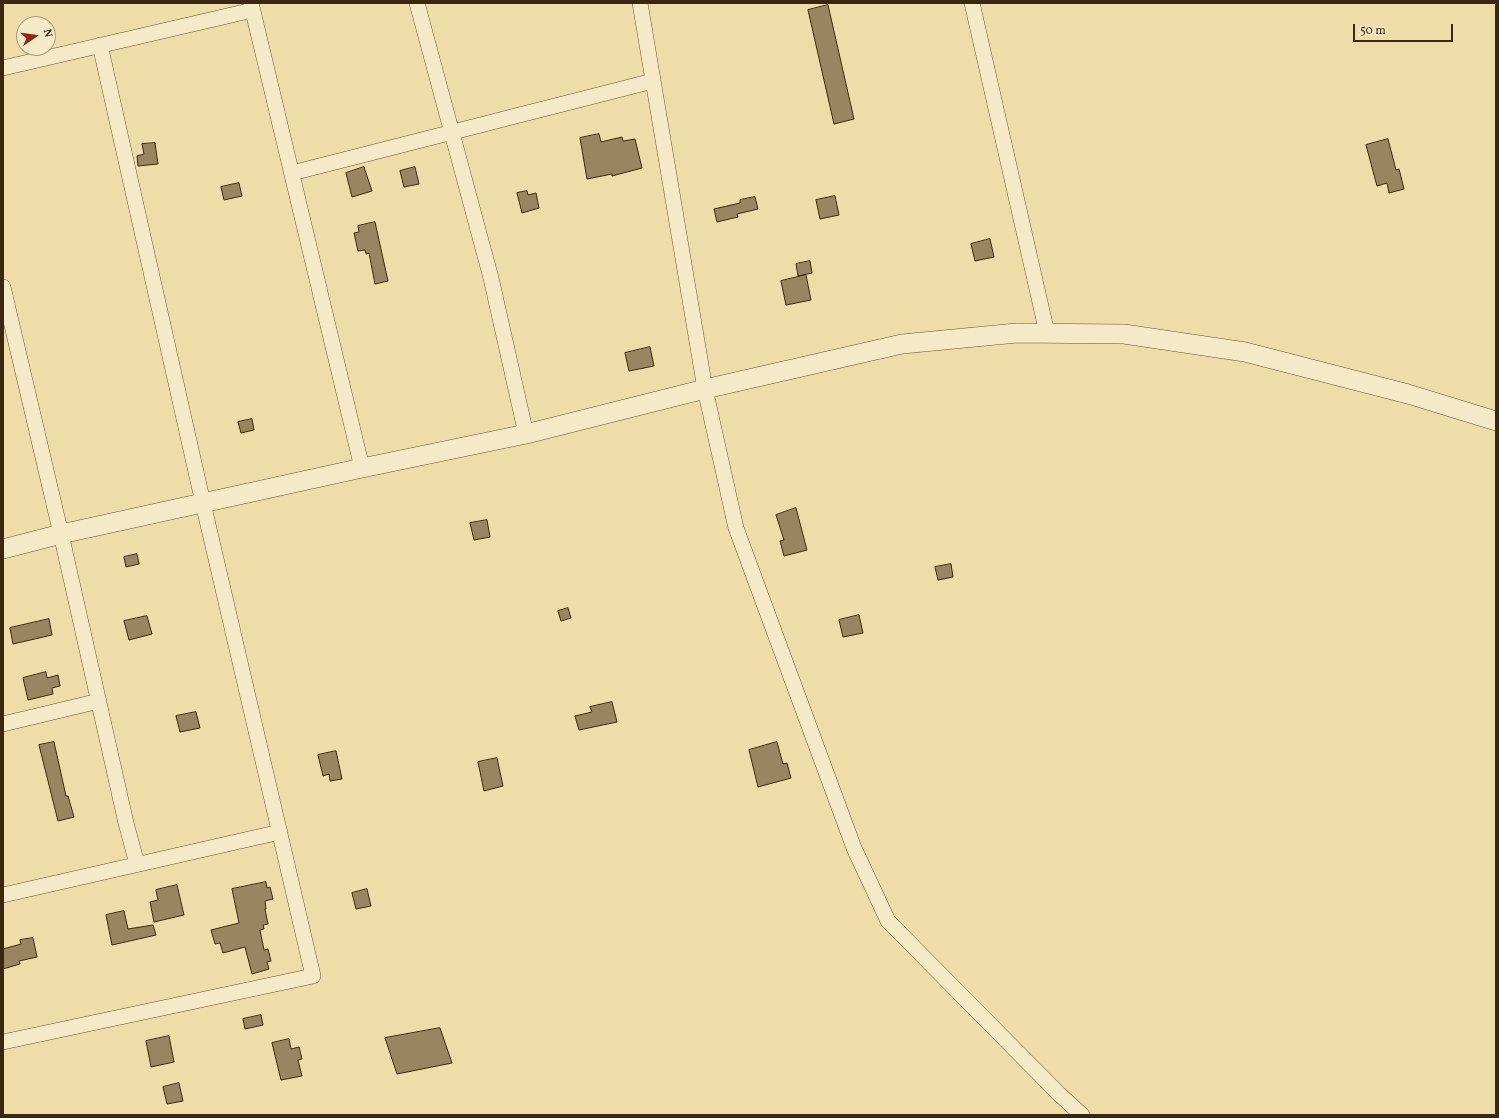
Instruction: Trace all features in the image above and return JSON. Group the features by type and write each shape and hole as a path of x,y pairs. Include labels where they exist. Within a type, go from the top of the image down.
{"street":[{"path":"417,3 491,278 526,434"},
{"path":"640,3 705,389 736,528 854,848 888,921 1082,1115"},
{"path":"972,3 1046,333"},
{"path":"3,68 252,6 362,468"},
{"path":"3,1042 313,976 203,503 100,45"},
{"path":"292,173 653,81"},
{"path":"3,287 61,534 126,823 137,864"},
{"path":"3,549 61,534 362,468 526,434 705,389 902,344 1017,333 1124,334 1245,352 1408,394 1496,421"},
{"path":"3,724 99,701"},
{"path":"3,895 280,832"}],"building":[{"path":"828,5 854,119 834,124 808,10"},
{"path":"599,134 601,142 622,137 623,141 635,139 642,168 612,176 612,174 587,179 580,138"},
{"path":"1388,139 1396,170 1399,169 1404,189 1389,193 1387,183 1377,186 1366,145"},
{"path":"155,143 158,164 138,166 137,156 144,154 142,144"},
{"path":"364,167 372,191 352,197 346,173"},
{"path":"415,167 419,184 404,187 400,171"},
{"path":"239,183 242,196 224,200 221,187"},
{"path":"527,191 528,195 536,193 539,208 522,213 517,193"},
{"path":"835,196 839,215 820,219 816,200"},
{"path":"755,197 758,209 737,214 738,217 717,222 714,209 740,203 740,200"},
{"path":"375,222 388,281 375,284 369,253 366,254 365,250 358,251 354,233 359,232 358,226"},
{"path":"990,239 994,257 975,261 971,244"},
{"path":"810,261 812,273 798,276 796,264"},
{"path":"806,275 811,300 786,305 781,281"},
{"path":"650,347 654,366 629,371 625,353"},
{"path":"252,419 254,430 241,433 238,422"},
{"path":"796,508 807,550 784,556 780,541 784,540 776,515"},
{"path":"487,520 490,537 474,540 470,523"},
{"path":"137,554 139,564 126,567 124,557"},
{"path":"951,564 953,577 938,580 935,567"},
{"path":"568,608 571,618 561,621 558,611"},
{"path":"859,615 863,633 843,637 839,620"},
{"path":"147,616 152,634 129,640 124,621"},
{"path":"49,619 52,635 13,644 10,628"},
{"path":"46,672 47,678 58,675 60,686 52,688 53,694 28,700 23,678"},
{"path":"612,702 617,722 579,730 575,716 592,712 590,707"},
{"path":"196,712 200,728 180,732 176,716"},
{"path":"54,742 66,796 68,796 74,817 58,821 39,745"},
{"path":"777,742 783,764 787,763 791,778 758,787 749,750"},
{"path":"336,751 342,779 330,781 329,774 323,776 318,755"},
{"path":"497,758 503,786 484,791 478,762"},
{"path":"266,882 267,888 270,887 273,899 265,901 268,924 263,925 264,929 260,930 264,950 268,949 271,961 267,962 269,969 252,974 245,947 223,953 220,943 215,944 211,930 239,923 232,889"},
{"path":"177,885 184,915 154,922 150,902 158,900 156,890"},
{"path":"367,889 371,906 356,909 352,893"},
{"path":"124,911 128,929 153,925 156,935 112,945 106,915"},
{"path":"33,938 37,957 19,961 20,964 3,969 3,949 21,944 20,940"},
{"path":"261,1015 263,1025 245,1029 243,1019"},
{"path":"440,1028 452,1063 397,1074 385,1038"},
{"path":"169,1036 174,1062 151,1067 146,1041"},
{"path":"289,1039 291,1049 299,1047 302,1059 298,1060 302,1076 281,1080 272,1043"},
{"path":"179,1083 183,1101 167,1104 163,1087"}]}
